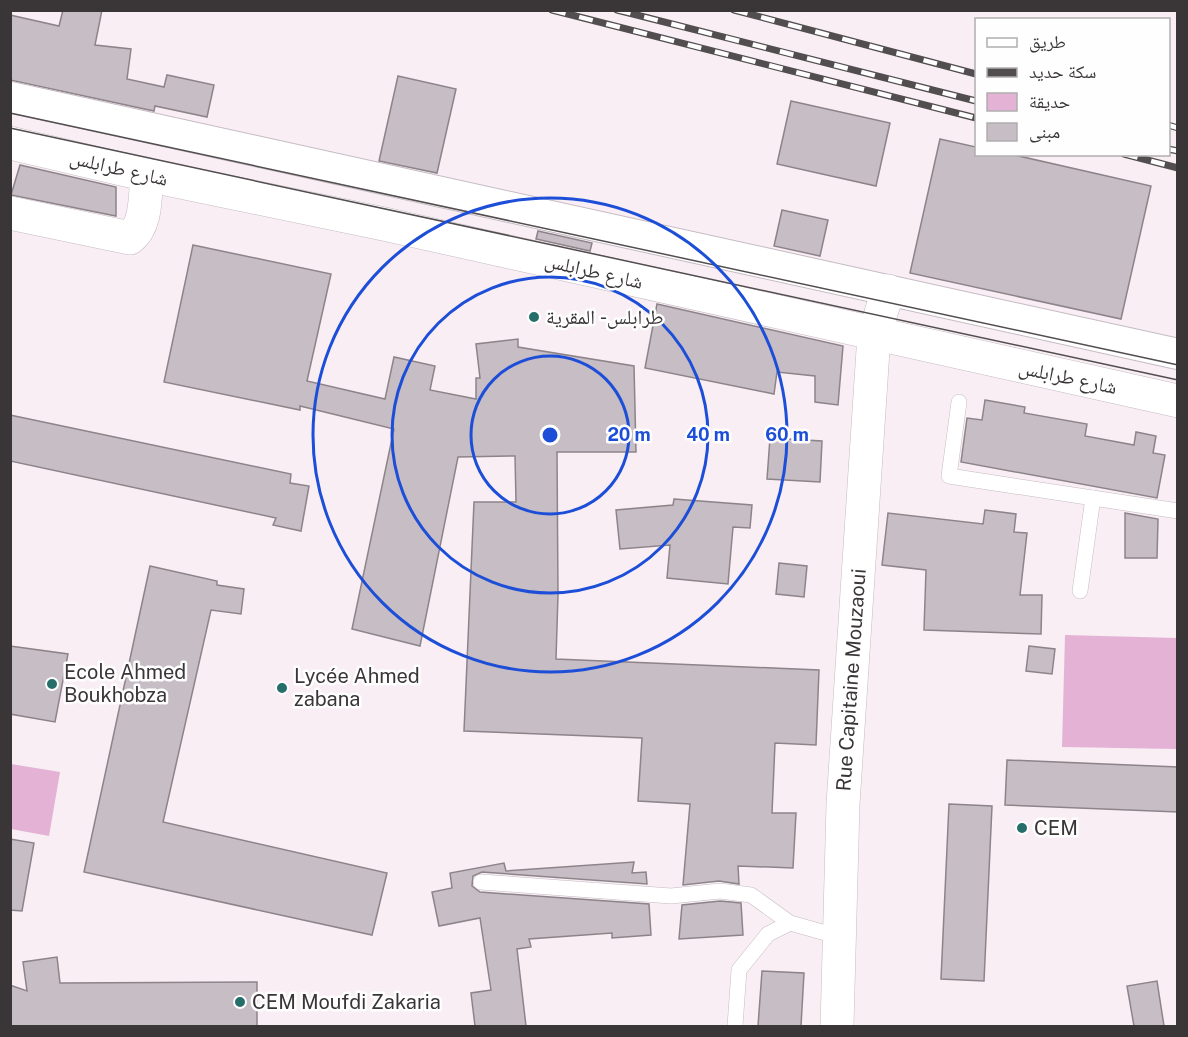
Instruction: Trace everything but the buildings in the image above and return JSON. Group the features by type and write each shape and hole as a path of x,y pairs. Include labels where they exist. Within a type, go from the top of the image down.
{"main road":[{"name":"شارع طرابلس","path":"10,143 1178,401"},
{"path":"10,213 130,238 138,232 142,218 147,175"},
{"name":"Rue Capitaine Mouzaoui","path":"837,1026 843,804 874,334 888,291"}],"street":[{"path":"10,97 1178,354"}],"lane":[{"path":"959,402 949,476 1178,511"},
{"path":"1080,591 1093,498"},
{"path":"481,882 671,896 720,891 752,895 790,923 840,937"},
{"path":"735,1026 739,970 768,934 790,923"}],"green space":[{"path":"1065,635 1177,638 1177,749 1062,747"},
{"path":"11,764 60,772 49,836 11,829"}],"tram line":[{"path":"10,113 1178,365"},
{"path":"10,128 1178,380"}],"railway":[{"path":"552,10 975,118"},
{"path":"617,10 975,101"},
{"path":"734,10 975,74"},
{"path":"1170,126 1178,128"},
{"path":"1170,149 1178,151"},
{"path":"1132,156 1178,168"}],"place":[{"name":"طرابلس - المقرية","path":"534,317"},
{"name":"Ecole Ahmed Boukhobza","path":"52,684"},
{"name":"Lycée Ahmed zabana","path":"282,688"},
{"name":"CEM","path":"1022,828"},
{"name":"CEM Moufdi Zakaria","path":"240,1002"}]}
